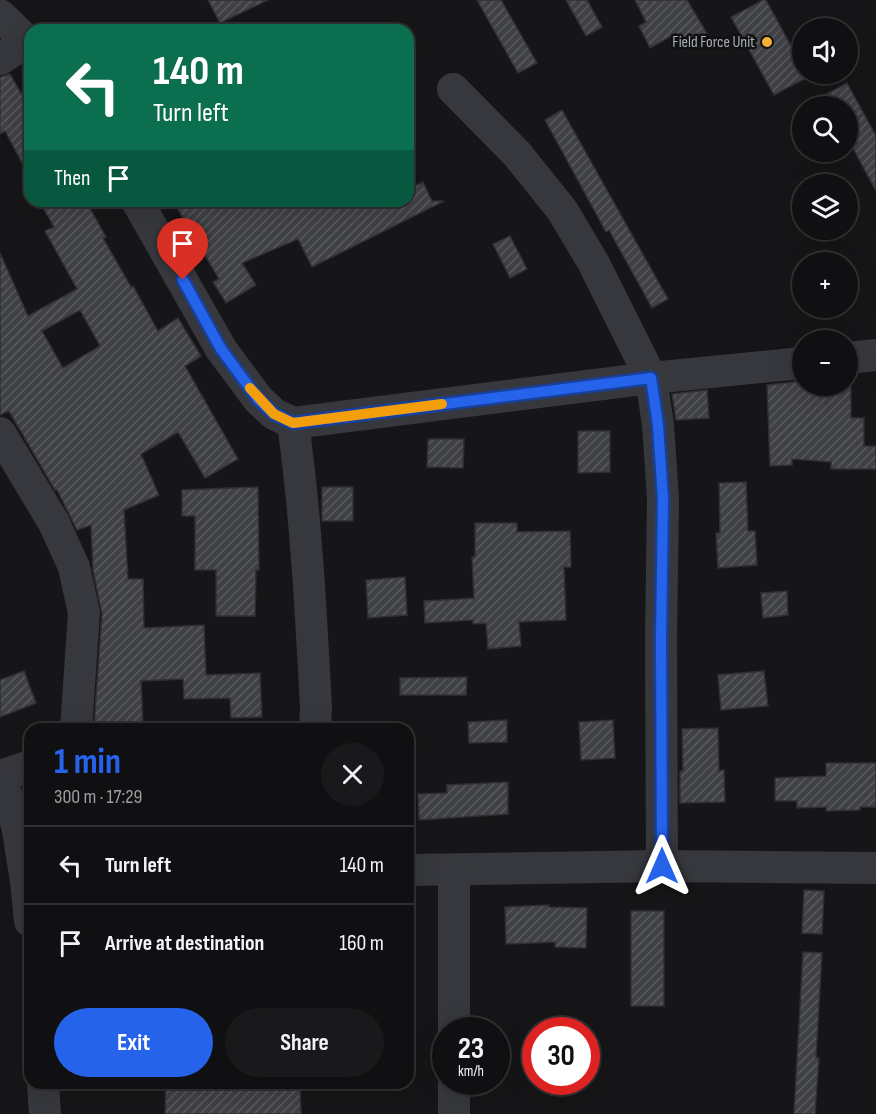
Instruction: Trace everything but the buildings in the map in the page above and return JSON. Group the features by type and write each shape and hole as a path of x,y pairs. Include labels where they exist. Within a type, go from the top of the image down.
{"street":[{"path":"0,15 24,37"},
{"path":"0,59 24,45"},
{"path":"453,89 517,154 562,210 593,262 651,378 658,425 663,499 662,866"},
{"path":"140,207 221,349 258,399 274,414 293,423 651,378 792,364"},
{"path":"858,357 876,355"},
{"path":"293,423 300,470 308,563 315,723"},
{"path":"0,433 54,522 74,567 84,613 76,723"},
{"path":"24,768 0,776 17,825 24,861"},
{"path":"414,870 662,866 876,868"},
{"path":"454,871 454,1017"},
{"path":"43,1089 45,1114"},
{"path":"454,1095 454,1114"}],"slow traffic":[{"path":"250,388 274,414 293,423 442,404"}],"place":[{"name":"Field Force Unit","path":"767,42"}],"route":[{"path":"183,280 221,349 258,399 274,414 293,423 651,378 658,425 663,499 662,866"}]}
